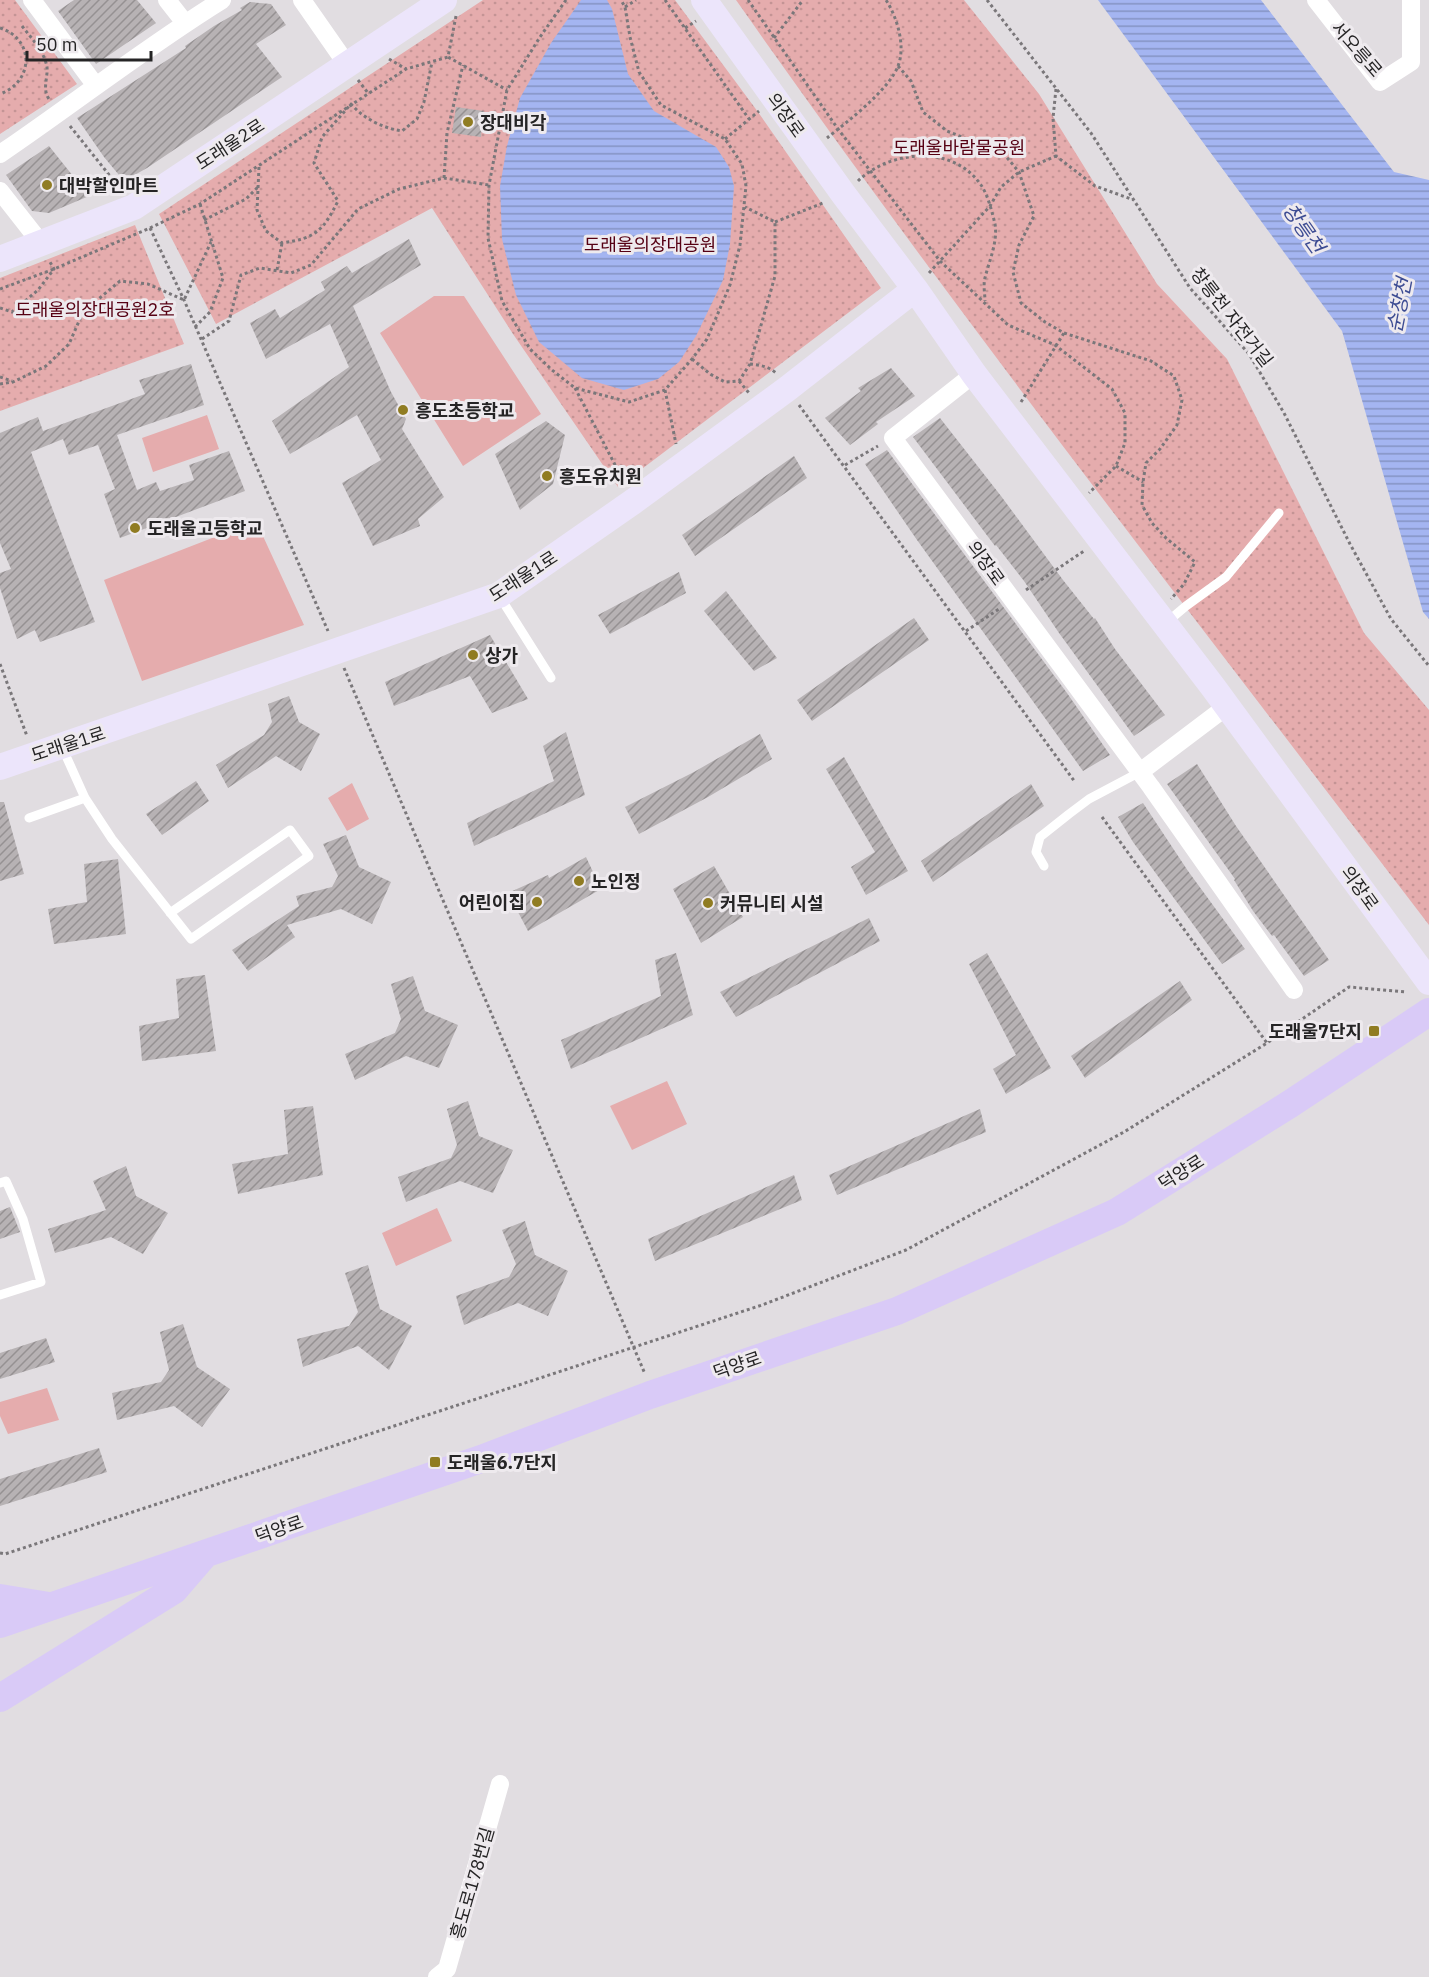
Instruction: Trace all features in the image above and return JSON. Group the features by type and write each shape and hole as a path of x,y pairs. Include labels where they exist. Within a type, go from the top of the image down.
{"main road":[{"name":"덕양로","path":"0,1624 481,1459 650,1395 907,1307 1117,1212 1290,1104 1429,1012"},
{"path":"0,1698 174,1590 205,1554"},
{"path":"0,1598 51,1607"}],"street":[{"path":"32,0 96,86"},
{"path":"167,0 185,23"},
{"path":"0,154 185,23 222,0"},
{"path":"302,0 352,73"},
{"name":"서오릉로","path":"1316,0 1380,82 1411,62 1411,0"},
{"name":"도래울2로","path":"0,259 40,242 98,223 134,207 352,73 450,6"},
{"name":"의장로","path":"701,10 844,195 921,283 974,374 1167,612 1226,707 1418,987"},
{"path":"0,191 40,242"},
{"name":"도래울1로","path":"0,767 499,595 634,501 787,389 921,283"},
{"path":"893,438 974,374"},
{"name":"의장로","path":"893,438 1140,772 1294,990"},
{"path":"1140,772 1226,707"},
{"name":"흥도로178번길","path":"437,1977 447,1969 500,1784"}],"lane":[{"path":"1167,612 1186,606 1226,578 1279,513"},
{"path":"499,595 551,678"},
{"path":"62,747 85,798 112,839 170,913 191,939 309,856 290,830 170,913"},
{"path":"1044,866 1036,852 1040,837 1089,799 1140,772"},
{"path":"29,818 85,798"},
{"path":"0,1183 6,1181 23,1219 41,1282 0,1295"}],"path":[{"path":"566,0 507,90 489,185 488,238 502,301 530,349 575,388 628,402 665,390 706,339 730,285 740,245 746,186 742,164 725,139 662,105 639,72 625,7 621,0"},
{"path":"625,7 636,0"},
{"path":"665,0 749,119"},
{"path":"748,0 838,129 940,261 1008,325 1055,345 1112,389 1125,413 1125,443 1116,466 1089,494"},
{"path":"774,38 803,0"},
{"path":"825,139 879,93 898,66 900,39 894,13 886,0"},
{"name":"창릉천 자전거길","path":"987,0 1091,133 1190,288 1249,354 1284,413 1391,619 1429,666"},
{"path":"448,57 457,17 450,6"},
{"path":"685,28 701,10"},
{"path":"12,33 31,21"},
{"path":"22,26 40,48 47,67 45,93 54,105"},
{"path":"0,28 12,33 20,41 25,51 26,63 17,84 0,94"},
{"path":"0,289 54,269 200,204 406,69 448,57 507,90"},
{"path":"388,58 406,69"},
{"path":"351,104 359,114 371,118 384,128 402,131 417,119 424,102 432,62"},
{"path":"444,178 447,133 463,65"},
{"path":"898,66 911,81 923,112 947,131 1004,154 1019,172 1034,216 1019,245 1013,272 1021,303 1045,322 1064,333 1151,361 1174,376 1182,400 1177,425 1160,449 1146,463 1142,505 1152,523 1195,562 1167,612"},
{"path":"352,73 368,93"},
{"path":"1056,88 1053,118 1056,156 1095,186 1134,200"},
{"path":"259,166 257,210 266,231 282,243 304,239 326,224 338,201 314,163 322,137 351,104"},
{"path":"725,139 763,108"},
{"path":"68,123 125,195"},
{"path":"857,182 870,170 887,162 912,155 938,158 962,167 981,185 990,206 995,227 992,255 984,280 985,301"},
{"path":"921,283 990,206 1001,187 1019,172 1056,156"},
{"path":"201,339 229,321 240,275 260,268 291,273 311,265 358,210 399,189 444,178 489,185"},
{"path":"204,220 246,199 258,187"},
{"path":"744,207 775,222 830,201"},
{"path":"195,327 210,312 224,278 200,204"},
{"path":"739,381 750,364 775,276 775,222"},
{"path":"150,228 184,300 331,639"},
{"path":"184,300 211,242"},
{"path":"276,271 282,243"},
{"path":"0,308 12,312 38,290 54,269"},
{"path":"0,384 13,382 46,366 69,344 83,312 120,281 148,284 184,300"},
{"path":"1020,403 1064,333"},
{"path":"692,359 710,374 725,382 739,381"},
{"path":"750,364 772,369 776,373"},
{"path":"0,376 13,382"},
{"path":"739,381 749,394"},
{"path":"575,388 627,488"},
{"path":"665,390 677,449"},
{"path":"798,404 1076,782"},
{"path":"844,466 893,438"},
{"path":"1116,466 1143,482"},
{"path":"1023,592 1084,551"},
{"path":"966,631 1000,608"},
{"path":"0,664 28,738"},
{"path":"343,667 646,1378"},
{"path":"1102,818 1267,1043"},
{"path":"0,1553 5,1554 185,1496 762,1305 906,1250 1124,1132 1267,1043 1349,987 1418,987"}],"green space":[{"path":"0,0 15,0 77,84 0,134"},
{"name":"도래울의장대공원","path":"483,0 675,0 758,112 881,288 618,487 513,334 432,208 216,324 159,214"},
{"name":"도래울바람물공원","path":"736,0 964,0 1039,94 1157,284 1227,359 1364,633 1429,710 1429,925 991,350"},
{"name":"도래울의장대공원2호","path":"135,225 184,344 0,411 0,278"},
{"path":"434,296 464,296 541,414 463,466 380,333"},
{"path":"207,415 219,449 153,472 142,438"},
{"path":"256,521 304,625 142,681 104,580"},
{"path":"352,783 369,819 347,831 328,798"},
{"path":"667,1081 687,1124 632,1150 610,1106"},
{"path":"437,1208 452,1241 396,1266 382,1233"},
{"path":"47,1388 59,1420 8,1434 0,1416 0,1402"}],"water":[{"path":"581,0 607,0 612,9 628,74 654,111 716,147 729,167 734,186 730,244 723,280 696,336 679,362 658,379 624,390 582,378 539,342 516,295 502,239 500,186 507,146 520,98 551,43"},
{"path":"1098,0 1261,0 1394,172 1429,180 1429,619 1423,612 1342,331"}],"building":[{"path":"74,0 137,0 156,23 96,64 58,11"},
{"path":"250,2 271,4 286,25 256,44 282,77 124,181 77,118 186,48 185,46 242,10 240,8"},
{"name":"장대비각","path":"456,107 484,111 481,137 452,133"},
{"name":"대박할인마트","path":"49,146 89,196 49,213 32,211 6,175"},
{"path":"409,239 421,265 353,306 391,392 406,419 402,429 444,497 418,519 420,526 373,546 342,483 381,460 357,415 290,454 272,421 349,367 330,324 266,359 250,323 275,309 280,318 325,290 321,282 347,266 352,273"},
{"path":"191,364 204,405 117,435 137,490 156,482 160,491 194,480 189,465 229,451 245,491 120,538 104,494 115,489 98,445 69,455 63,439 31,452 95,622 40,642 35,630 17,639 0,588 0,573 11,569 0,543 0,433 38,417 43,431 145,394 139,380"},
{"path":"891,368 915,396 876,422 878,424 850,445 825,418 861,391 858,388"},
{"path":"940,418 1063,580 1095,618 1115,649 1165,715 1134,736 1024,581 913,437"},
{"path":"546,421 565,435 553,484 520,510 495,454"},
{"path":"887,450 1067,693 1110,755 1083,771 865,464"},
{"path":"794,456 807,478 695,556 682,535"},
{"path":"679,572 686,593 610,634 598,615"},
{"path":"726,591 777,658 754,671 704,611"},
{"path":"914,618 929,640 812,721 797,700"},
{"name":"상가","path":"490,635 528,699 492,713 470,676 394,706 385,682"},
{"path":"289,696 299,722 320,734 301,771 276,756 228,788 216,765 264,735 272,722 268,704"},
{"path":"566,732 585,795 474,846 467,823 554,781 543,746"},
{"path":"760,734 772,759 639,834 625,807 694,772"},
{"path":"844,757 908,871 866,895 851,867 875,852 826,769"},
{"path":"1197,764 1236,826 1329,960 1304,976 1253,911 1235,879 1167,784"},
{"path":"196,781 209,801 162,835 146,814"},
{"path":"1031,784 1044,806 933,882 921,861"},
{"path":"0,802 4,802 24,874 0,881"},
{"path":"1143,803 1188,871 1245,949 1222,964 1133,842 1118,817"},
{"path":"346,835 359,867 391,882 372,924 341,909 287,925 295,937 248,971 232,950 299,906 296,896 332,887 338,876 323,844"},
{"path":"586,857 601,889 528,931 508,893 548,875 549,878"},
{"path":"118,859 126,934 54,944 48,909 87,902 84,864"},
{"name":"커뮤니티 시설","path":"714,866 743,917 701,943 673,889"},
{"path":"869,918 880,941 736,1017 720,992"},
{"path":"676,953 693,1015 571,1069 561,1040 661,996 655,960"},
{"path":"987,953 1051,1068 1006,1094 993,1069 1016,1055 969,964"},
{"path":"205,975 216,1051 142,1061 139,1026 179,1018 176,979"},
{"path":"413,976 425,1011 458,1025 439,1068 406,1056 355,1080 345,1054 395,1033 401,1019 391,984"},
{"path":"1180,981 1192,1000 1085,1078 1071,1056"},
{"path":"468,1101 479,1136 513,1150 493,1193 460,1181 406,1202 398,1177 451,1158 457,1145 447,1109"},
{"path":"313,1106 323,1175 238,1194 232,1164 288,1154 284,1110"},
{"path":"980,1109 986,1132 837,1195 829,1175"},
{"path":"126,1166 136,1196 168,1213 143,1254 111,1237 55,1253 48,1229 106,1210 93,1181"},
{"path":"794,1175 802,1200 655,1261 648,1239"},
{"path":"10,1207 20,1232 0,1239 0,1211"},
{"path":"525,1221 535,1255 568,1271 548,1316 518,1303 464,1325 456,1296 509,1277 516,1264 502,1230"},
{"path":"368,1265 380,1309 412,1326 389,1370 358,1346 303,1367 297,1339 349,1326 358,1312 345,1273"},
{"path":"183,1324 197,1367 230,1389 202,1427 174,1406 117,1420 112,1393 161,1382 169,1370 160,1332"},
{"path":"46,1338 55,1362 0,1379 0,1353"},
{"path":"99,1448 107,1472 0,1506 0,1479"}],"place":[{"name":"장대비각","path":"468,122"},
{"name":"대박할인마트","path":"47,185"},
{"name":"흥도초등학교","path":"403,410"},
{"name":"흥도유치원","path":"547,476"},
{"name":"도래울고등학교","path":"135,528"},
{"name":"상가","path":"473,655"},
{"name":"노인정","path":"579,881"},
{"name":"어린이집","path":"537,902"},
{"name":"커뮤니티 시설","path":"708,903"},
{"name":"도래울7단지","path":"1374,1031"},
{"name":"도래울6.7단지","path":"435,1462"}],"water label":[{"name":"창릉천","path":"1304,228"},
{"name":"순창천","path":"1399,305"}]}
